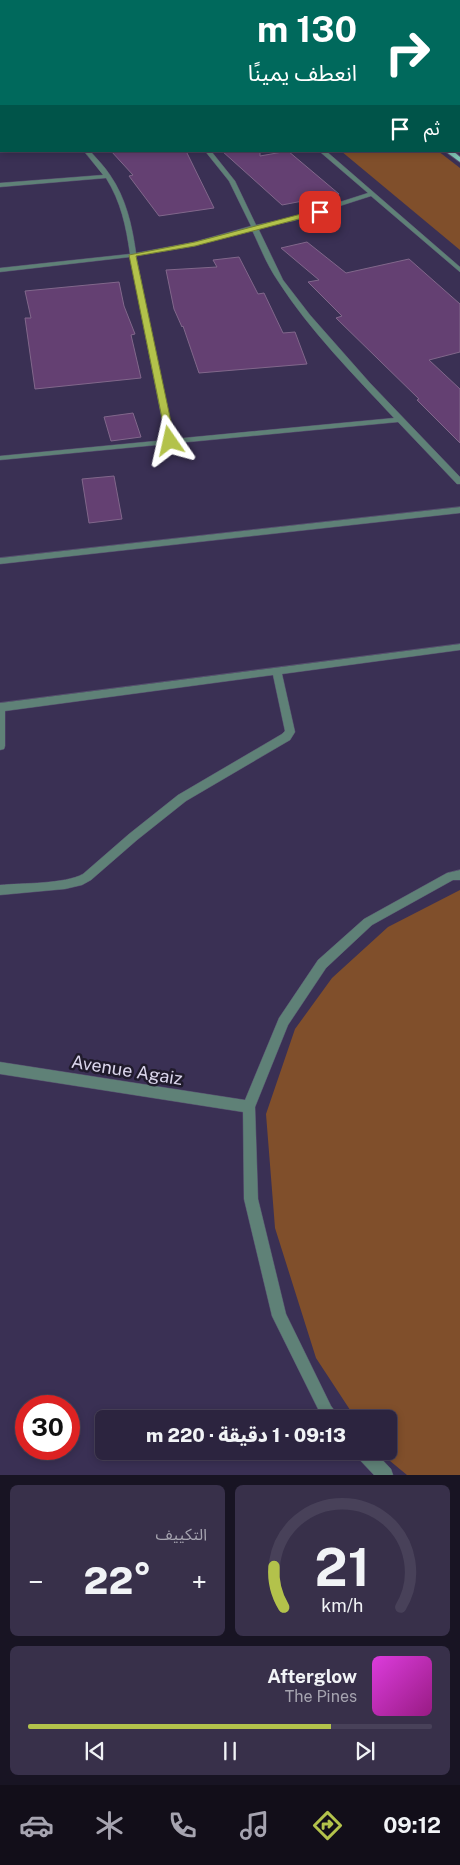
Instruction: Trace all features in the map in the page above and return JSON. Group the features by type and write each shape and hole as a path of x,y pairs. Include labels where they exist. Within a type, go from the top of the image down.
{"main road":[{"path":"449,152 460,160"}],"street":[{"path":"88,152 108,176 121,197 129,225 133,255 170,441"},
{"path":"209,152 233,180 268,260 299,306 398,420 460,482"},
{"path":"323,152 460,270"},
{"path":"0,185 108,176"},
{"path":"0,270 133,255 195,244 254,227 309,215 372,194"},
{"path":"0,458 398,420"},
{"path":"0,561 460,510"},
{"path":"0,746 0,707 460,647"},
{"path":"0,890 78,882 87,877 182,798 286,737 290,732 277,671"},
{"path":"326,1410 279,1316 251,1199 249,1107 283,1022 322,964 368,922 451,876 460,875"},
{"name":"Avenue Agaiz","path":"0,1068 249,1107"},
{"path":"371,1460 385,1475"}],"shaded area":[{"path":"342,152 439,152 460,168 460,250"},
{"path":"460,890 460,1475 407,1475 389,1460 397,1460 397,1410 350,1410 316,1358 275,1228 266,1114 295,1029 332,978 388,927"}],"building":[{"path":"112,152 186,152 214,208 159,216 129,176 133,175"},
{"path":"223,152 260,152 260,156 289,152 339,194 282,205"},
{"path":"307,242 346,273 409,259 460,304 460,352 429,360 460,389 460,443 417,400 419,399 336,318 342,316 308,282 319,280 281,248"},
{"path":"239,257 258,294 264,293 283,333 295,332 307,364 199,373 183,326 174,309 166,270 217,267 213,260"},
{"path":"119,282 124,306 135,334 131,335 141,378 35,389 25,318 31,318 25,291"},
{"path":"133,413 141,437 111,441 104,417"},
{"path":"114,476 122,519 89,523 82,479"}],"route":[{"path":"170,441 133,255 195,244 254,227 292,220 320,212"}]}
